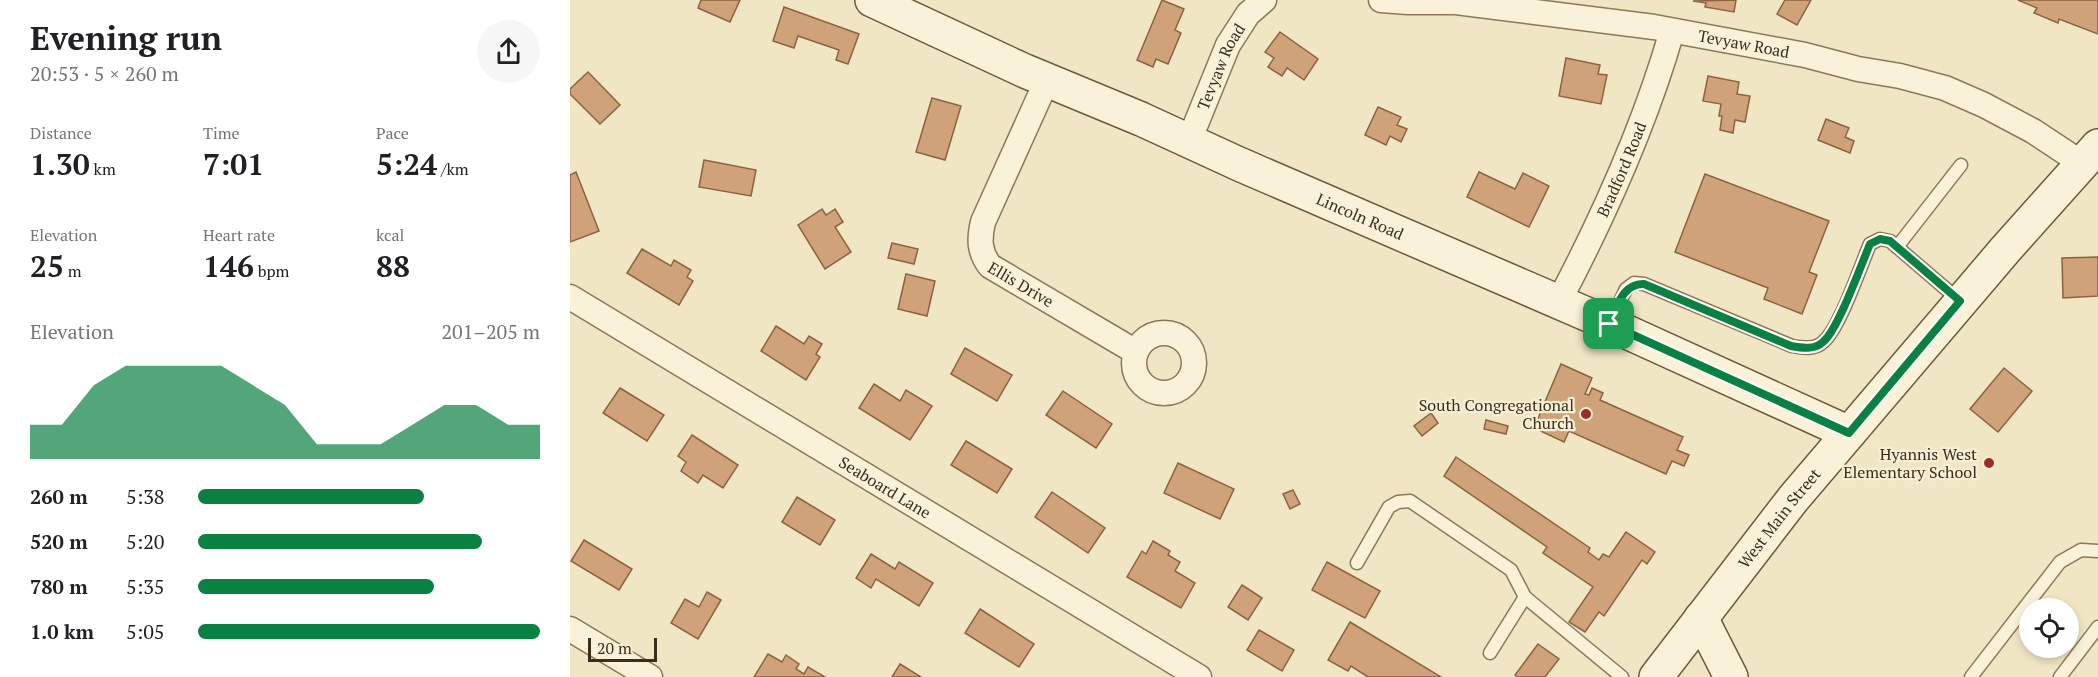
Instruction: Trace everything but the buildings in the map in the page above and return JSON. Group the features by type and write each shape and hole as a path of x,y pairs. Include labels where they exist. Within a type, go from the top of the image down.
{"street":[{"name":"Lincoln Road","path":"872,0 1047,80 1609,324 1849,433"},
{"name":"Tevyaw Road","path":"1189,141 1228,45 1248,14 1264,0"},
{"name":"Tevyaw Road","path":"1381,0 1466,2 1672,31 1804,55 1945,87 1984,105 2093,163"},
{"name":"Bradford Road","path":"1558,303 1596,228 1617,180 1645,112 1672,31"},
{"name":"Ellis Drive","path":"1047,80 983,222 980,235 982,253 990,266 1136,352"},
{"name":"West Main Street","path":"1656,677 1770,527 1960,301 2093,163"},
{"name":"Seaboard Lane","path":"570,297 1199,677"},
{"path":"1701,618 1731,677"},
{"path":"570,630 650,677"}],"lane":[{"path":"1898,247 1961,165"},
{"path":"1609,324 1626,290 1634,284 1644,284 1791,346 1808,348 1823,343 1834,328 1870,244 1880,239 1890,241 1898,247 1960,301"},
{"path":"1357,563 1389,507 1398,502 1410,501 1511,570 1526,597 1622,677"},
{"path":"1971,677 2060,562 2081,550 2098,551"},
{"path":"1490,653 1526,597"},
{"path":"2060,677 2098,627"}],"place":[{"name":"South Congregational Church","path":"1586,414"},
{"name":"Hyannis West Elementary School","path":"1989,463"}],"route":[{"path":"1880,239 1890,241 1960,301 1849,433 1609,324 1626,290 1634,284 1644,284 1791,346 1808,348 1823,343 1834,328 1870,244 1880,239"}]}
